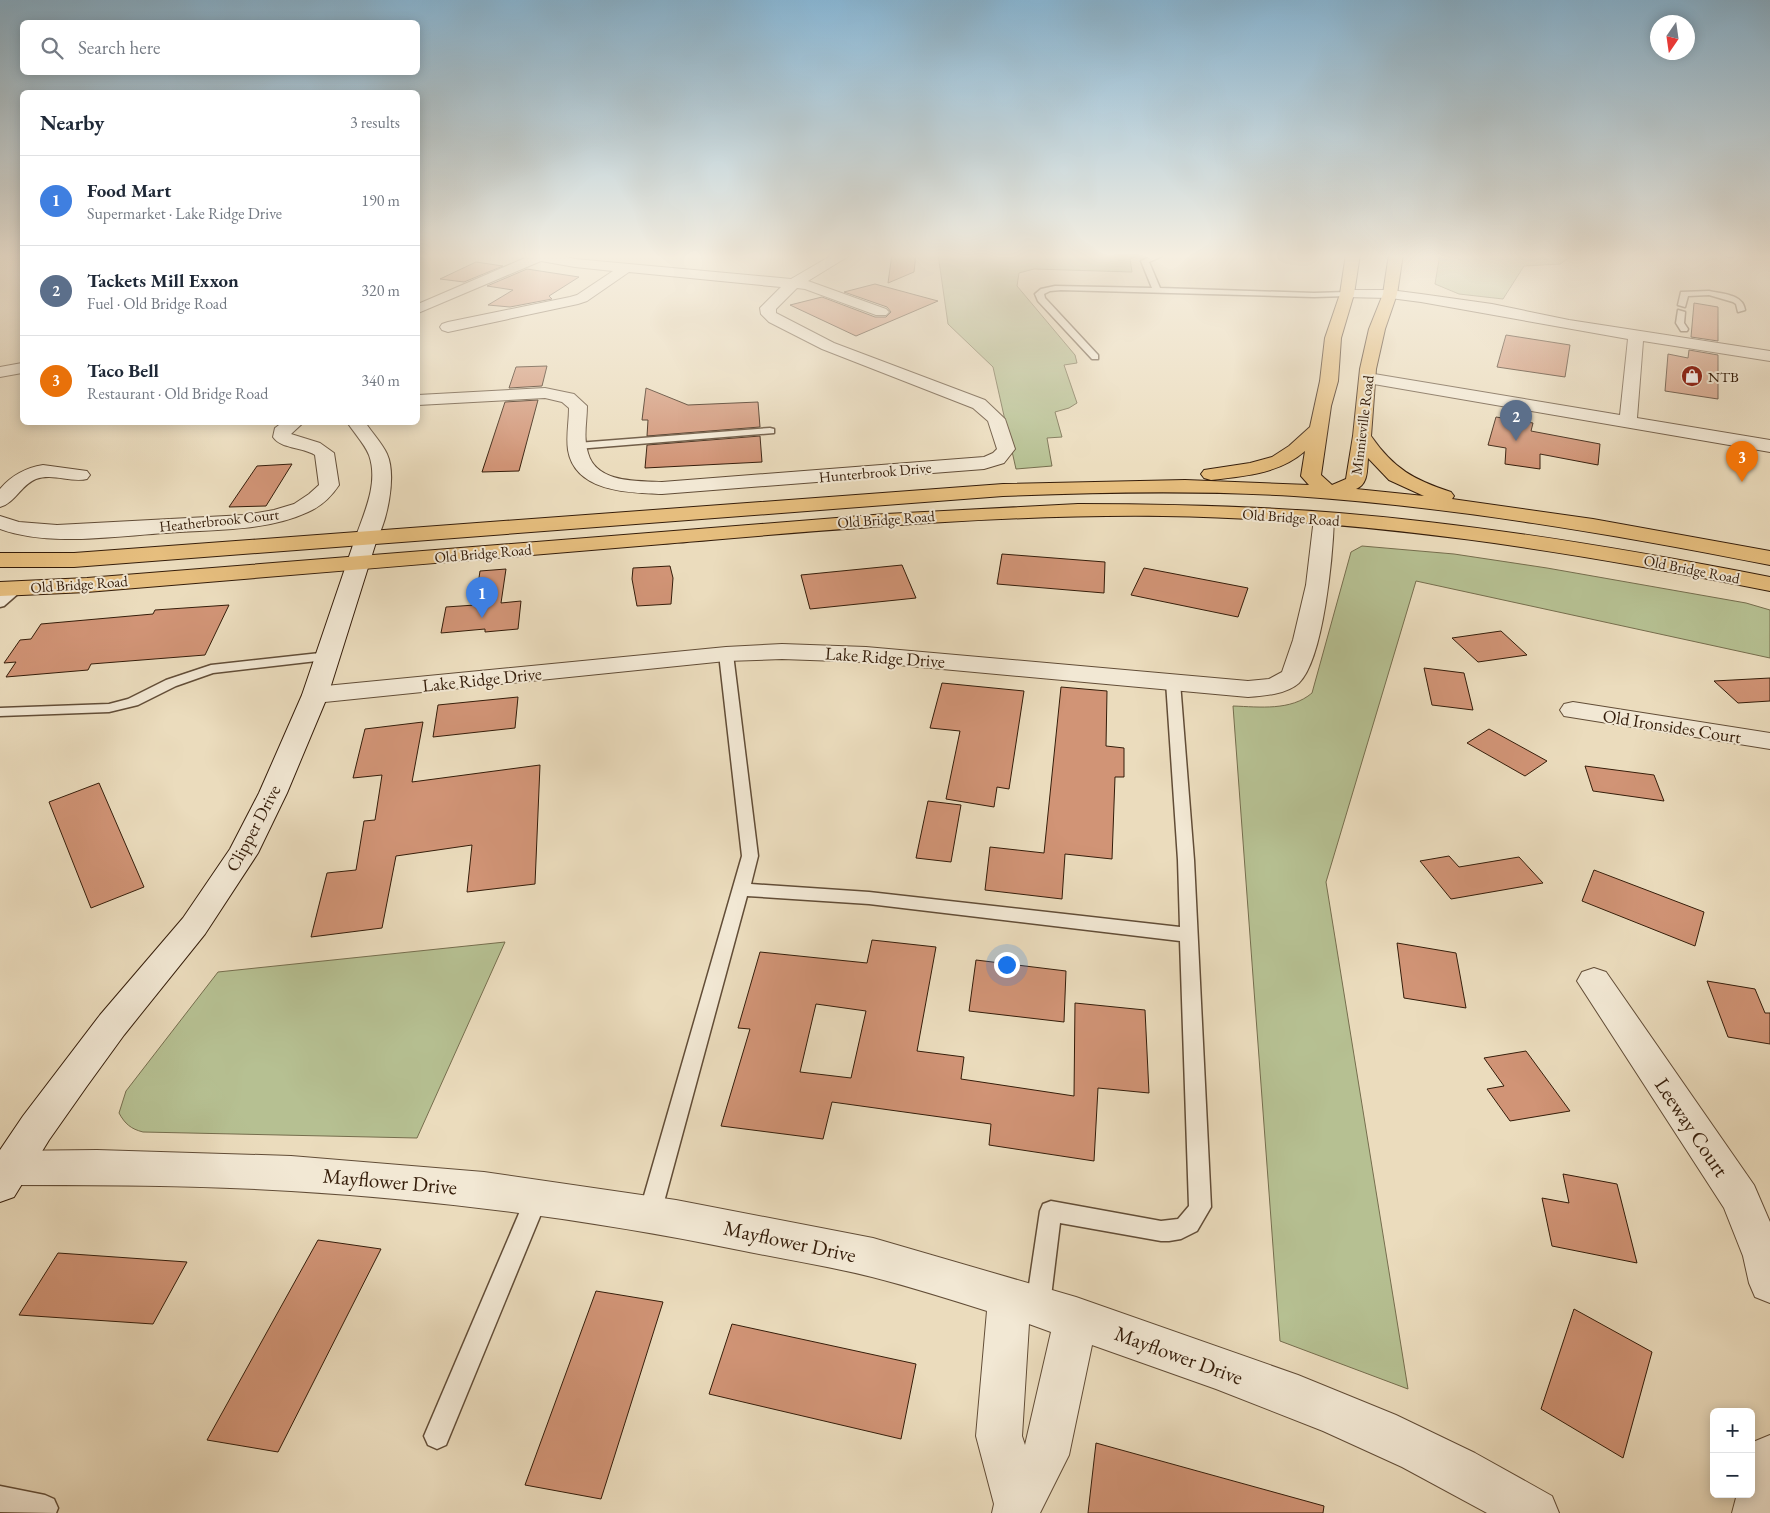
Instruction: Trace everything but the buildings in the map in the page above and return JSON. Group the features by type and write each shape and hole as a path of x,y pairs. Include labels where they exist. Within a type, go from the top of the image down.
{"main road":[{"path":"1324,518 1329,493 1311,476 1322,406 1329,381 1333,338 1337,325"},
{"name":"Minnieville Road","path":"1329,493 1355,482 1368,378 1379,325"},
{"path":"1050,488 1129,479 1212,474 1253,468 1286,457 1319,428"},
{"path":"1362,436 1383,466 1409,483 1458,500 1521,514"},
{"name":"Old Bridge Road","path":"5,594 362,551 1050,488 1183,487 1329,493 1521,514 1654,535 1770,558"},
{"name":"Old Bridge Road","path":"0,560 74,560 362,551 965,514 1150,510 1324,518 1466,532 1646,559 1770,584"}],"street":[{"path":"448,327 459,325"},
{"name":"Hunterbrook Drive","path":"420,400 531,394 563,396 574,401 578,406 577,446 581,463 590,474 624,485 662,488 984,463 997,460 1004,455 1006,449 996,419 979,404 828,346 785,325"},
{"path":"1567,325 1770,356"},
{"path":"1628,422 1636,335"},
{"path":"0,372 20,368"},
{"path":"1368,378 1770,446"},
{"name":"Heatherbrook Court","path":"0,522 7,526 25,529 96,530 251,520 291,512 313,501 324,493 329,485 324,453 318,447 282,437 282,432 290,425"},
{"name":"Clipper Drive","path":"3,1174 112,1024 189,933 217,894 243,853 273,793 315,695 329,656 381,492 382,473 379,456 358,425"},
{"path":"0,501 15,483 30,474 48,471 80,474"},
{"name":"Lake Ridge Drive","path":"315,695 726,654 789,651 832,652 1248,689 1267,688 1282,683 1292,675 1301,657 1321,563 1324,518"},
{"name":"Old Ironsides Court","path":"1573,710 1770,741"},
{"name":"Leeway Court","path":"1594,981 1740,1198 1764,1256 1770,1283"},
{"name":"Mayflower Drive","path":"3,1174 122,1168 328,1175 538,1197 650,1214 702,1222 872,1258 1041,1307 1214,1366 1365,1426 1456,1469 1535,1513"},
{"path":"1017,1509 1046,1456 1041,1307"},
{"path":"1017,1509 999,1436 1041,1307"},
{"path":"1756,1513 1770,1459"}],"lane":[{"path":"1065,325 1095,357"},
{"path":"1681,325 1684,330"},
{"path":"577,446 770,431"},
{"path":"650,1214 750,856 726,654"},
{"path":"0,712 109,708 133,702 171,683 211,669 329,656"},
{"path":"1041,1307 1050,1211 1161,1231 1177,1231 1193,1222 1200,1207 1189,934 1173,682"},
{"path":"740,889 869,898 1189,934"},
{"path":"437,1436 538,1197"},
{"path":"0,1499 45,1508"}],"green space":[{"path":"949,325 1049,325 1075,355 1077,363 1064,365 1077,403 1069,408 1055,412 1062,437 1047,438 1052,466 1016,469 993,367"},
{"path":"1362,546 1454,554 1547,568 1746,603 1770,610 1770,658 1416,581 1326,882 1408,1389 1280,1341 1233,706 1275,707 1295,703 1312,693 1351,552"},
{"path":"505,942 417,1138 143,1132 129,1126 119,1113 126,1091 218,972"}],"place":[{"name":"NTB","path":"1692,376"},
{"name":"Tackets Mill Exxon","path":"1516,441"},
{"name":"Taco Bell","path":"1742,482"},
{"name":"Food Mart","path":"482,618"}]}
